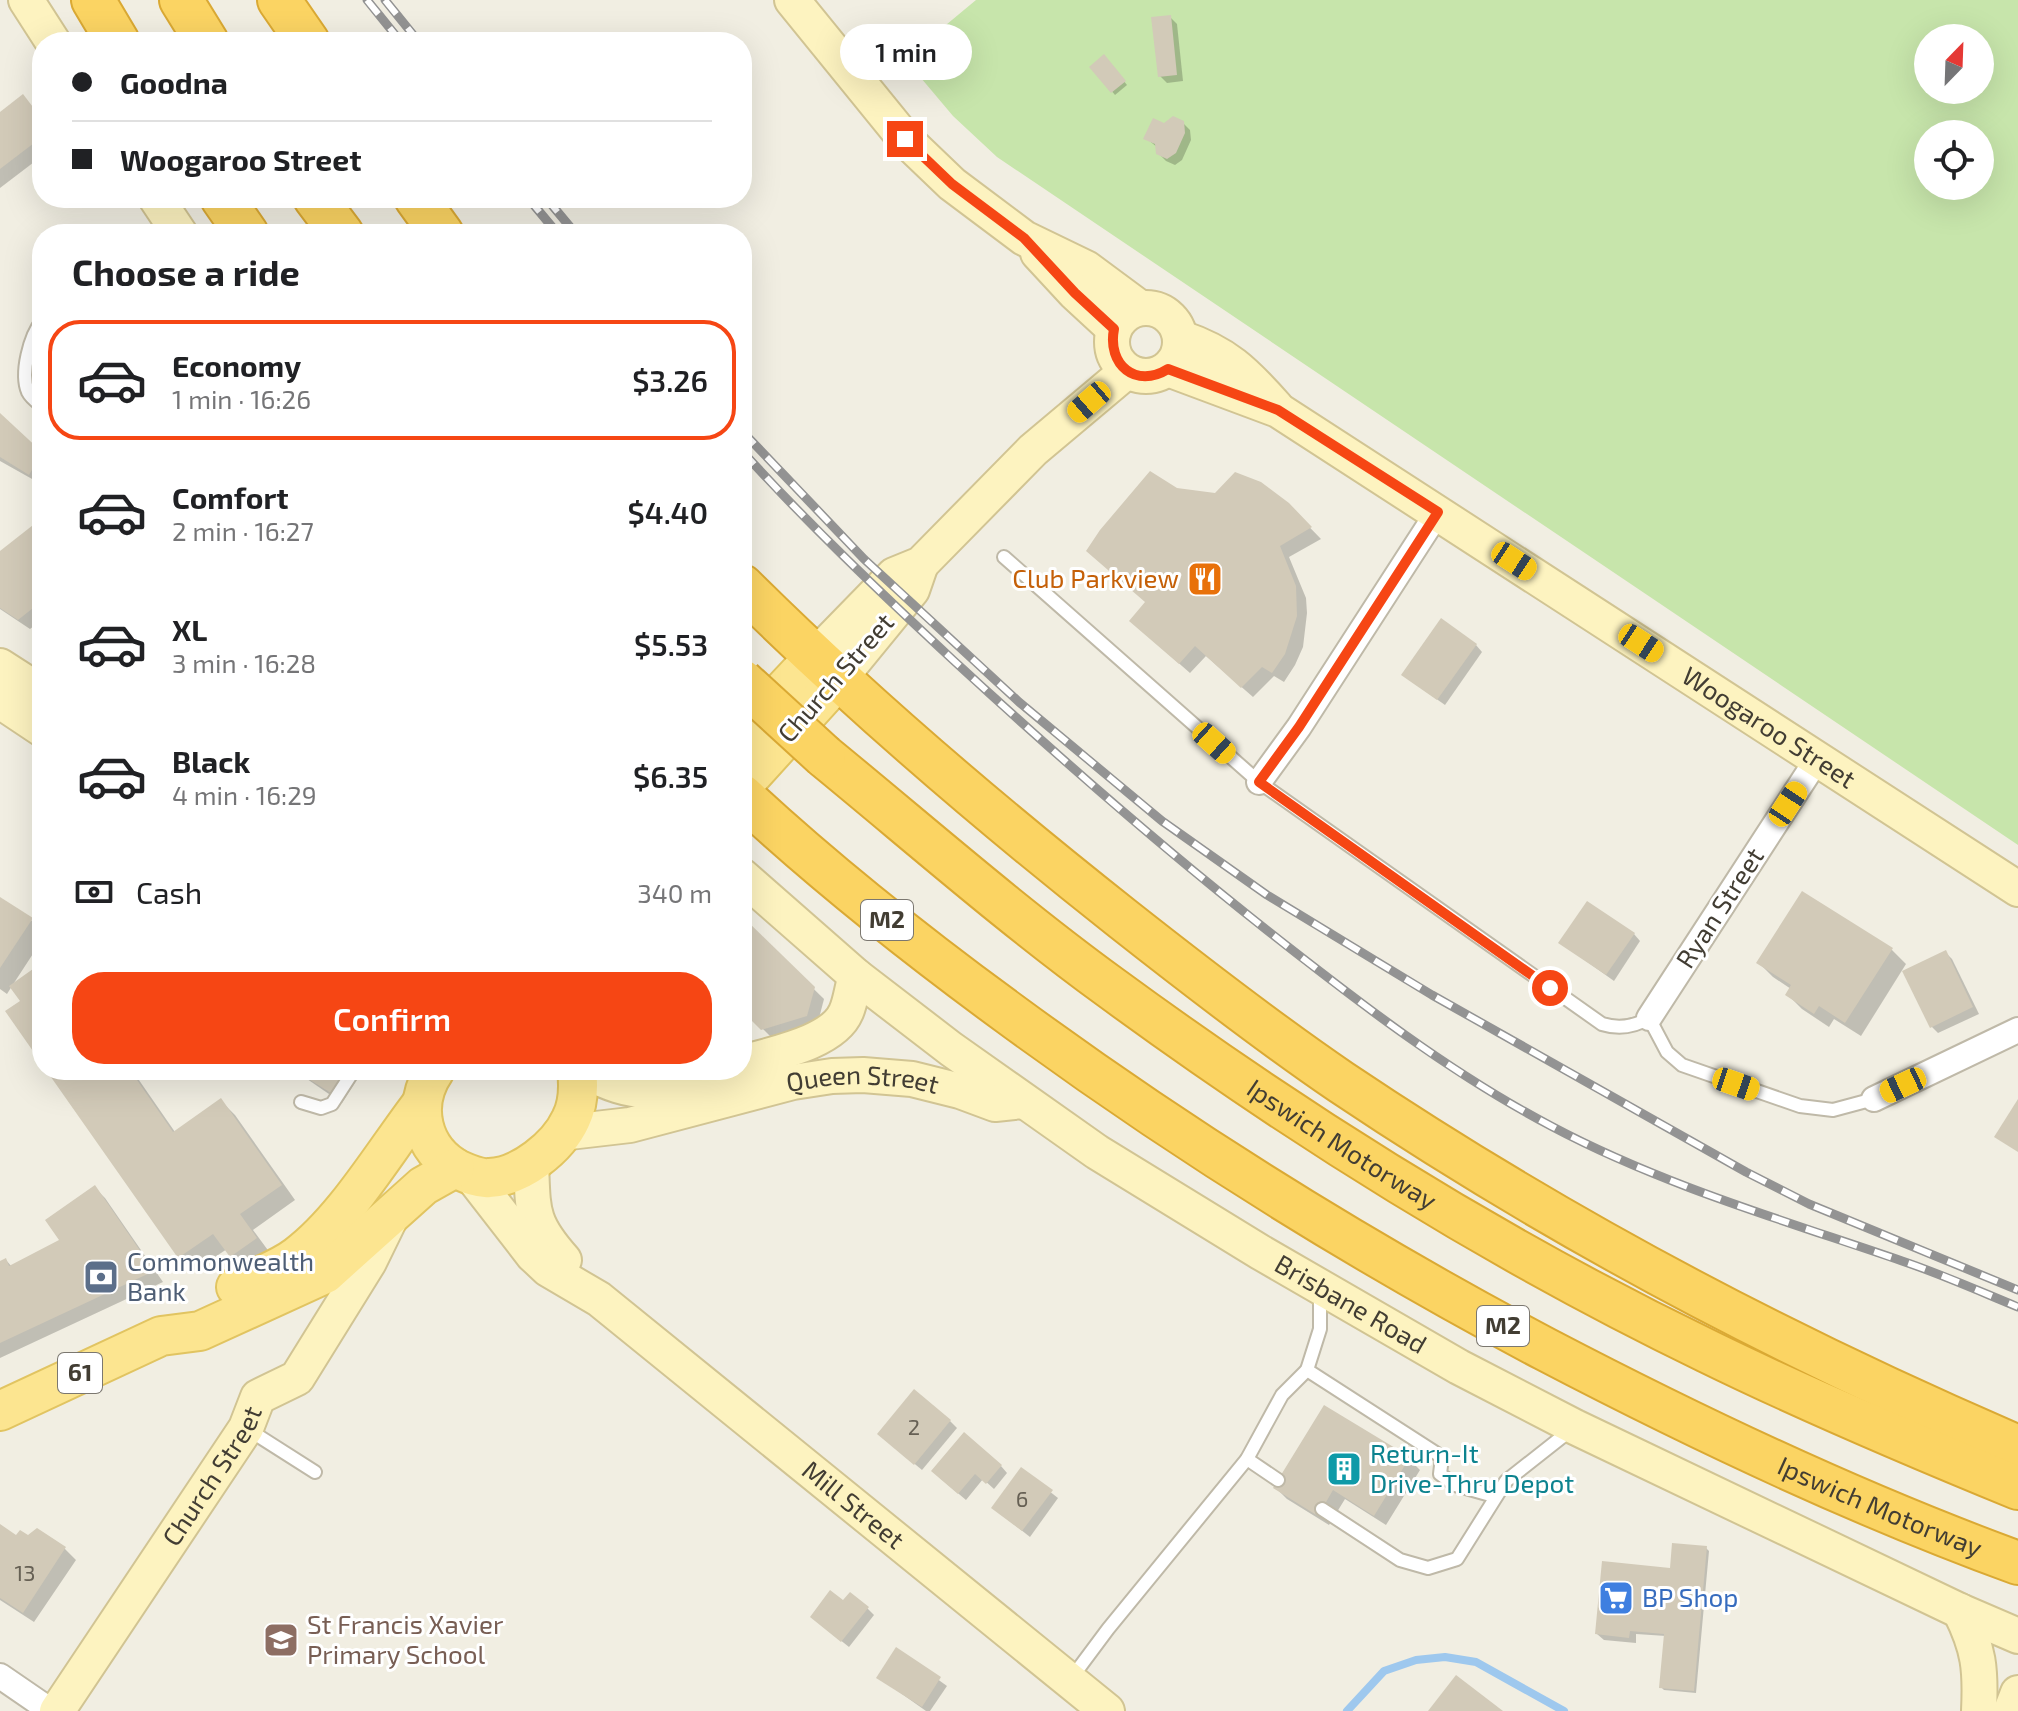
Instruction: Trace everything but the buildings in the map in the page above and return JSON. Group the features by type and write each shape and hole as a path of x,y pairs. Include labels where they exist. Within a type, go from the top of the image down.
{"highway":[{"path":"93,0 112,32"},
{"path":"181,0 201,32"},
{"path":"279,0 301,32"},
{"path":"752,595 906,740 1036,851 1185,968 1351,1088 1503,1185 1677,1283 1822,1360 2018,1447"},
{"name":"Ipswich Motorway","path":"752,690 824,756 1107,986 1203,1054 1397,1180 1531,1258 1706,1351 1829,1409 2018,1488"},
{"name":"Ipswich Motorway","path":"752,802 910,940 1119,1094 1205,1151 1382,1259 1566,1360 1701,1427 1792,1470 2006,1559"}],"main road":[{"path":"26,0 47,32"},
{"path":"792,0 905,139 952,184 1024,238 1075,293 1127,319 1162,312 1171,318 1174,354 1148,377 1127,371 1118,363 1113,352 1127,319"},
{"name":"Woogaroo Street","path":"1174,354 1207,347 1245,372 1278,410 2018,889"},
{"name":"Church Street","path":"752,726 828,667 912,590 921,564 1033,450 1127,371"},
{"path":"0,666 32,687"},
{"name":"Church Street","path":"752,797 828,667"},
{"path":"0,701 32,722"},
{"name":"Brisbane Road","path":"752,885 856,976 1023,1101 1097,1152 1320,1286 1459,1367 1575,1427 2018,1636"},
{"name":"Queen Street","path":"752,1060 812,1041 840,1022 856,976"},
{"name":"Queen Street","path":"561,1133 630,1125 793,1082 832,1076 912,1079 995,1104 1023,1101"},
{"name":"61","path":"429,1081 421,1117 432,1147 439,1157 463,1172 487,1179 505,1175 531,1162 561,1133 572,1118 579,1080"},
{"path":"603,1080 641,1092 693,1080"},
{"name":"61","path":"161,1336 187,1310 295,1258 338,1215 429,1081"},
{"name":"Mill Street","path":"531,1162 533,1212 537,1224 552,1247 599,1299 1089,1701"},
{"name":"61","path":"0,1411 161,1336 200,1331 325,1274 423,1186 463,1172"},
{"name":"Mill Street","path":"463,1172 533,1255 548,1269 599,1299"},
{"name":"Church Street","path":"54,1711 246,1428 258,1397 297,1378 369,1262 394,1210"},
{"path":"1960,1611 1973,1636 1981,1671 1979,1711"},
{"path":"2011,1711 2018,1693"}],"street":[{"path":"1259,782 1299,727 1438,512"},
{"name":"Ryan Street","path":"1649,1018 1818,758"},
{"path":"1874,1099 2018,1030"},
{"path":"0,1676 54,1711"}],"lane":[{"path":"32,345 24,376 32,398"},
{"path":"1004,557 1259,782 1602,1024 1625,1027 1638,1025 1649,1018 1667,1052 1682,1065 1791,1103 1815,1108 1846,1108 1874,1099"},
{"path":"301,1102 321,1108 332,1104 348,1080"},
{"path":"1089,1701 1108,1629 1247,1459 1282,1395 1307,1370 1320,1329 1320,1286"},
{"path":"1307,1370 1442,1457 1440,1474 1455,1485 1494,1496"},
{"path":"1322,1509 1400,1560 1428,1568 1457,1559 1506,1481 1575,1427"},
{"path":"246,1428 315,1472"},
{"path":"1247,1459 1278,1480"}],"green space":[{"path":"976,0 2018,0 2018,845 997,157 953,116 905,59"}],"waterway":[{"path":"1347,1711 1384,1671 1416,1660 1445,1657 1476,1662 1564,1711"}],"railway":[{"path":"367,0 393,32"},
{"path":"385,0 411,32"},
{"path":"536,208 550,224"},
{"path":"554,208 568,224"},
{"path":"752,441 864,559 1019,702 1162,821 1267,895 1432,995 1746,1172 1809,1204 2018,1290"},
{"path":"752,462 899,609 1108,798 1268,931 1441,1059 1551,1126 1636,1166 1679,1184 1917,1266 2018,1307"}],"place":[{"name":"Club Parkview","path":"1205,579"},
{"name":"Commonwealth Bank","path":"101,1277"},
{"name":"Return-It Drive-Thru Depot","path":"1344,1469"},
{"name":"BP Shop","path":"1616,1598"},
{"name":"St Francis Xavier Primary School","path":"281,1640"}],"route":[{"path":"905,139 952,184 1024,238 1075,293 1114,329 1113,352 1118,363 1127,371 1148,377 1168,369 1278,410 1438,512 1299,727 1259,782 1550,988"}]}
